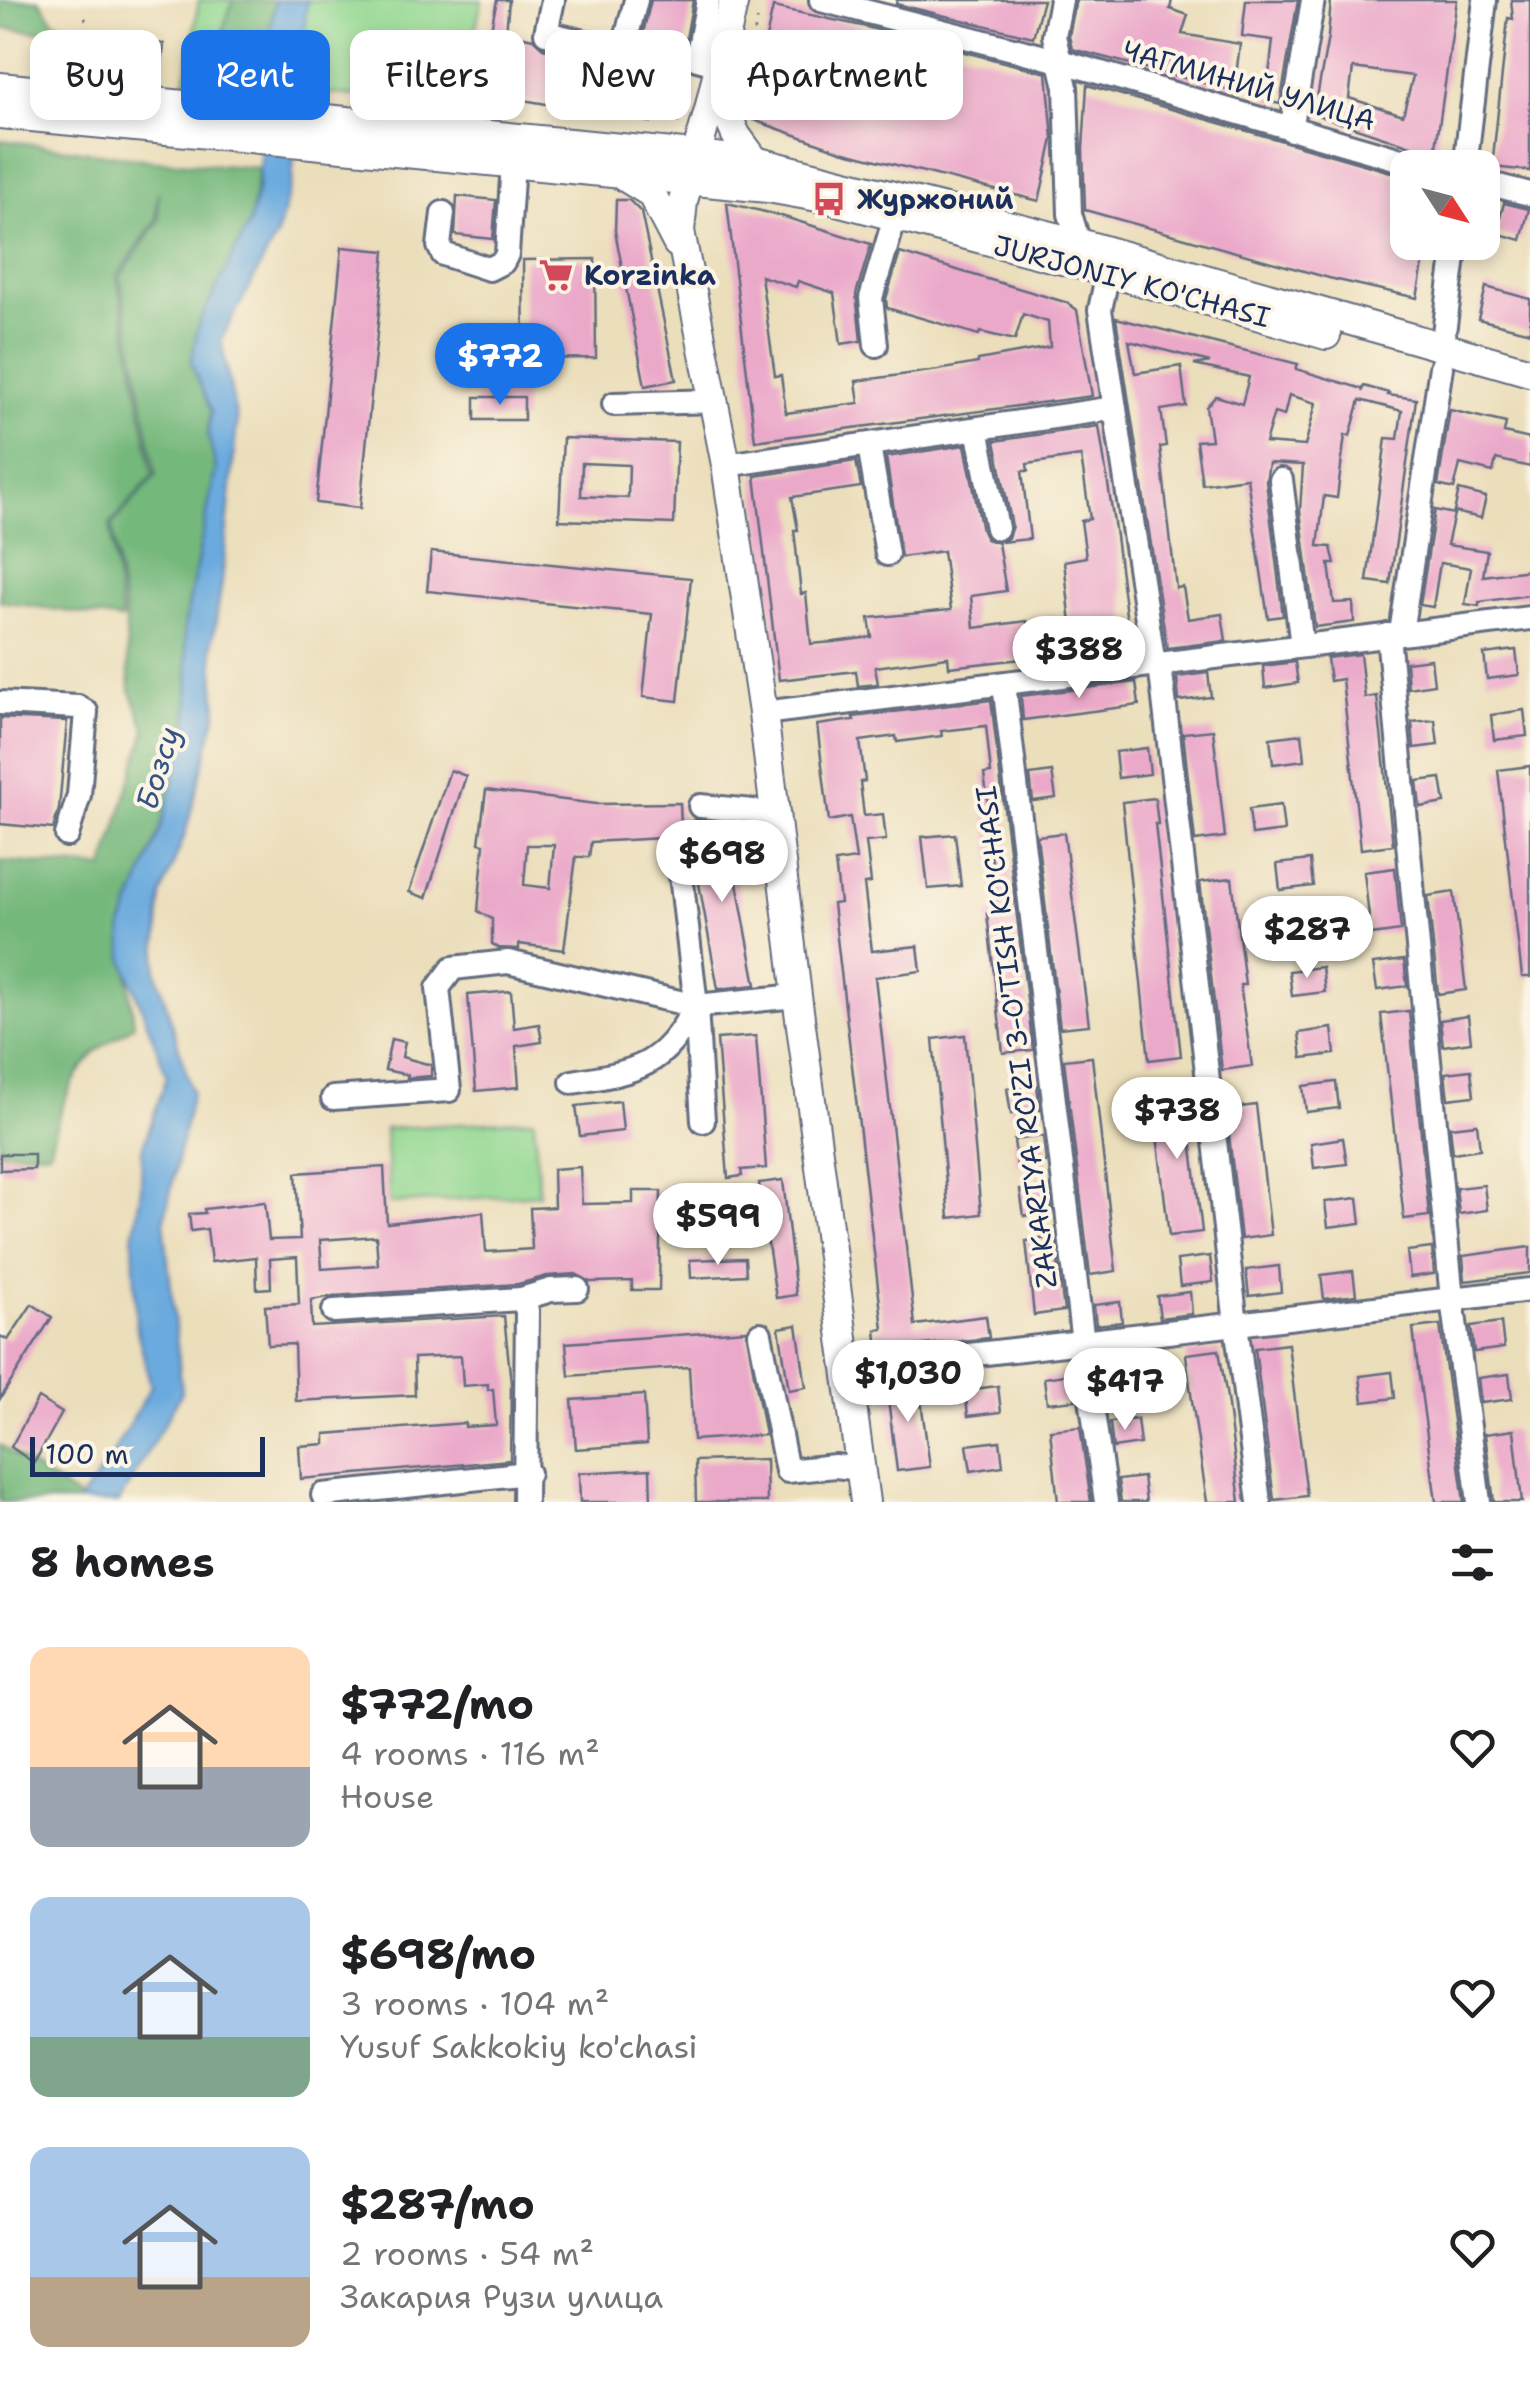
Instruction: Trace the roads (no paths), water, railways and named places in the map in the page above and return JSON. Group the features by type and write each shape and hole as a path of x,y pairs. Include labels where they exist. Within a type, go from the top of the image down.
{"main road":[{"path":"734,30 746,4"},
{"path":"740,30 746,4"},
{"path":"0,87 30,94"},
{"path":"0,114 30,112"},
{"path":"633,150 682,131 711,114"},
{"path":"161,115 434,142 633,150 699,168"},
{"path":"718,120 683,201 680,231 715,401 763,713 865,1502"},
{"path":"730,120 755,161"},
{"name":"JURJONIY KO'CHASI","path":"434,142 513,163 614,172 755,161 1079,243 1442,358 1530,391"},
{"path":"699,168 698,235 702,279 723,384 726,465"},
{"name":"JURJONIY KO'CHASI","path":"699,168 1442,358 1530,372"},
{"path":"614,172 638,183 659,204 684,263"}],"street":[{"path":"553,0 546,33 624,52 636,0"},
{"path":"708,0 698,59 711,64"},
{"name":"ЧАГМИНИЙ УЛИЦА","path":"821,0 906,10 1060,61 1390,157"},
{"path":"1061,0 1054,36 1066,87 1070,214 1079,243"},
{"path":"1291,130 1313,0"},
{"path":"1467,150 1485,0"},
{"path":"444,213 439,246 443,254 489,269 503,262 507,254 513,163"},
{"path":"1500,186 1530,194"},
{"path":"876,344 871,298 895,216"},
{"path":"1454,260 1442,358 1395,634 1452,1299 1479,1502"},
{"path":"1108,272 1100,310 1156,665 1260,1502"},
{"path":"614,404 715,401"},
{"path":"726,465 1114,408"},
{"path":"978,429 997,528"},
{"path":"869,445 887,554"},
{"path":"1281,480 1302,646"},
{"path":"763,713 1530,618"},
{"name":"ZAKARIYA RO'ZI 3-O'TISH KO'CHASI","path":"1004,684 1083,1343 1106,1502"},
{"path":"0,703 78,707 86,712 80,795 67,835"},
{"path":"700,806 775,813"},
{"path":"676,840 696,1006 703,1121"},
{"path":"333,1098 449,1090 438,988 453,968 508,962 696,1006 797,996"},
{"path":"572,1082 634,1071 660,1056 679,1036 696,1006"},
{"path":"334,1311 521,1299 551,1290 577,1289"},
{"path":"848,1369 1530,1290"},
{"path":"521,1299 527,1310 525,1502"},
{"path":"760,1334 787,1470 835,1466 861,1469"},
{"path":"324,1495 528,1473"}],"water":[{"name":"Бозсу","path":"275,0 307,0 305,30 270,30"},
{"name":"Бозсу","path":"263,120 297,120 292,181 277,235 221,340 237,421 212,645 217,712 185,834 161,896 156,970 192,1092 164,1222 182,1392 119,1502 79,1502 110,1458 151,1386 136,1326 133,1238 142,1150 167,1076 123,958 122,927 160,831 187,732 189,684 184,628 216,468 208,434 211,411 191,363 199,323 250,222 258,186"}],"place":[{"name":"Журжоний","path":"829,199"},
{"name":"Korzinka","path":"556,275"}]}
